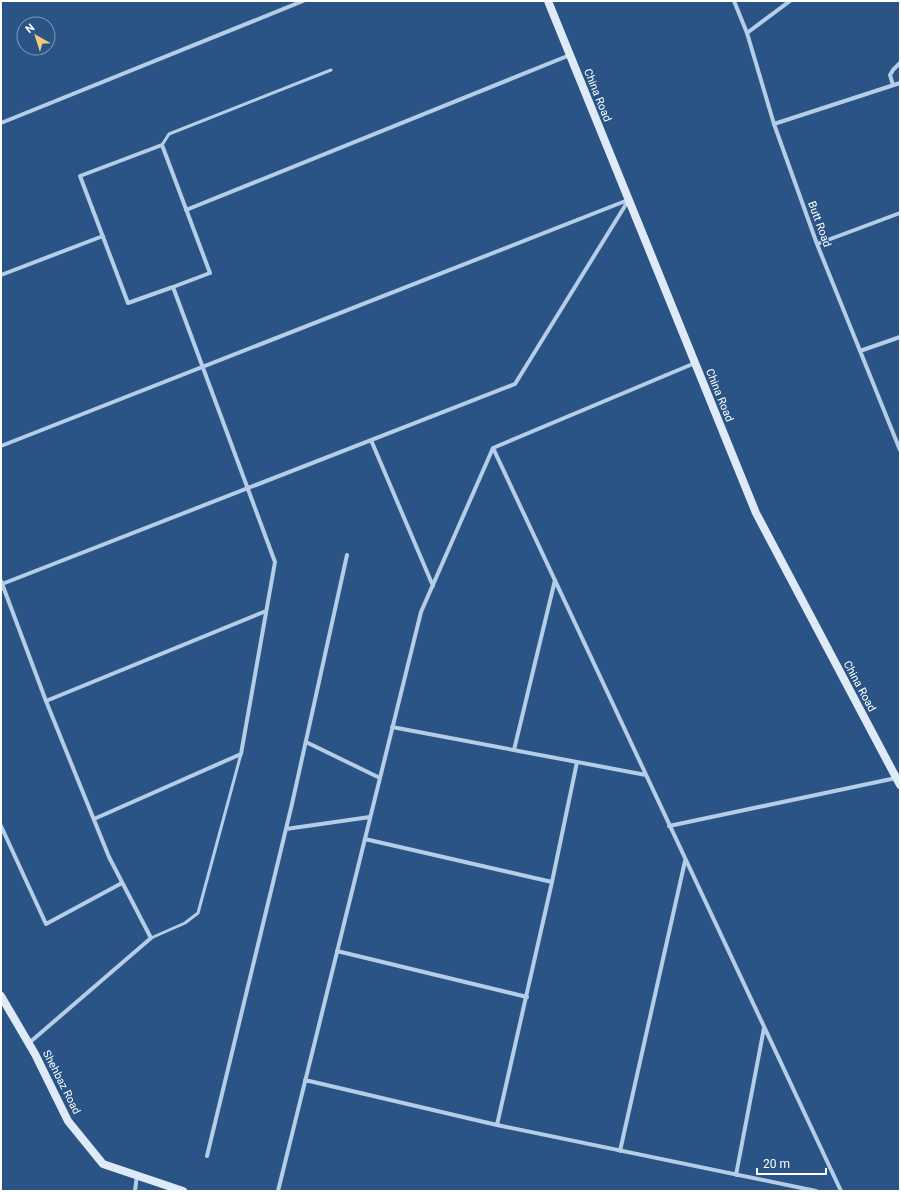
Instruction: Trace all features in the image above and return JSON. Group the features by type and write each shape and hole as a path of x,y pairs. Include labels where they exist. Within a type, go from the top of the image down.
{"main road":[{"name":"China Road","path":"548,1 756,513 898,781"},
{"name":"Shehbaz Road","path":"1,996 28,1043 68,1121 104,1164 183,1191"}],"street":[{"path":"1,123 303,1"},
{"name":"Butt Road","path":"734,1 747,33 774,124 817,244 900,450"},
{"path":"747,33 790,1"},
{"path":"186,210 570,55"},
{"path":"893,85 890,75 900,64"},
{"path":"774,124 900,82"},
{"path":"162,145 210,273 128,303 80,176 162,145"},
{"path":"1,446 629,200"},
{"path":"28,1043 151,938 109,857 46,701 2,582 515,384 629,200"},
{"path":"817,244 900,213"},
{"path":"1,275 103,236"},
{"path":"94,819 241,754 275,562 173,287"},
{"path":"860,351 900,337"},
{"path":"278,1191 421,612 493,448 695,363"},
{"path":"371,440 433,586"},
{"path":"493,448 841,1191"},
{"path":"208,1156 286,829 347,555"},
{"path":"514,750 555,579"},
{"path":"46,701 266,611"},
{"path":"392,727 646,775"},
{"path":"306,742 380,778"},
{"path":"497,1125 527,997 577,762"},
{"path":"669,826 898,781"},
{"path":"286,829 370,817"},
{"path":"1,826 46,924 122,883"},
{"path":"365,839 552,882"},
{"path":"620,1151 686,860"},
{"path":"337,951 527,997"},
{"path":"736,1175 764,1028"},
{"path":"305,1080 497,1125 816,1191"},
{"path":"135,1191 137,1175"}],"lane":[{"path":"162,145 169,134 331,70"},
{"path":"151,938 185,923 198,913 241,754"}]}
